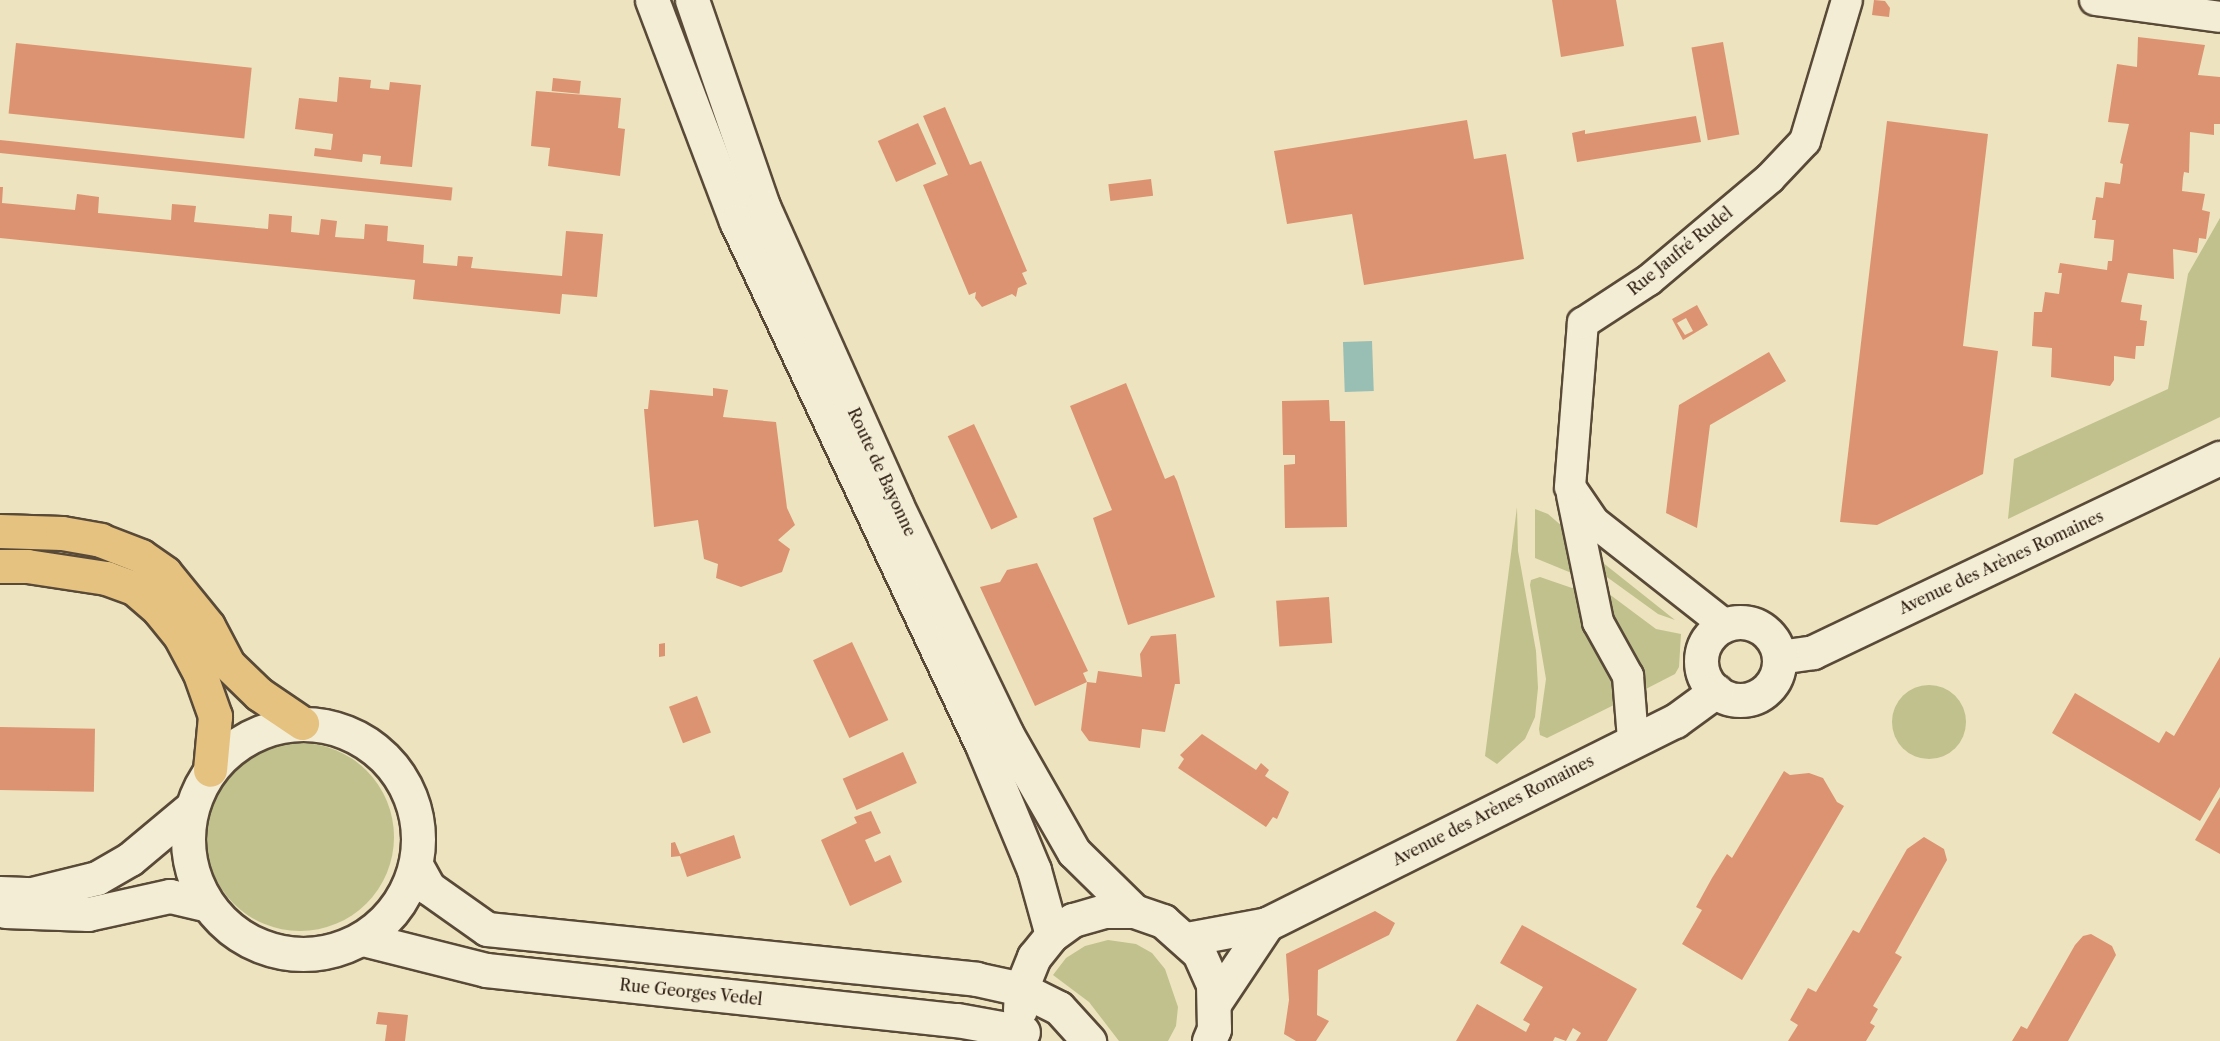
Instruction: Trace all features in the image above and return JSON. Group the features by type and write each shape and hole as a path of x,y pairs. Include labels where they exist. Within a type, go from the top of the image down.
{"highway":[{"path":"0,531 81,537 141,556 165,573 208,626 228,664 259,694 302,723"},
{"path":"0,566 27,566 106,578 134,588 159,610 180,636 199,671 215,716 210,770"}],"main road":[{"name":"Route de Bayonne","path":"652,0 736,221 982,746 1034,870 1052,935"},
{"name":"Route de Bayonne","path":"692,0 763,206 896,504 1006,733 1074,852 1134,911"},
{"name":"Avenue des Arènes Romaines","path":"1779,657 1813,652 2220,458"},
{"path":"1739,622 1766,632 1779,657 1774,680 1759,696 1736,700 1716,691 1702,667 1703,650 1711,635 1725,626 1739,622"},
{"name":"Avenue des Arènes Romaines","path":"1187,939 1267,924 1675,721 1716,691"},
{"path":"302,723 324,725 354,735 380,752 400,776 413,804 417,824 416,865 404,897 387,920 363,939 324,954 283,954 244,939 206,904 194,880 187,844 191,808 210,770 235,745 266,729 302,723"},
{"path":"0,893 32,894 97,878 130,859 191,808"},
{"path":"416,865 429,888 487,929 976,979 1021,989 1059,1008 1089,1041"},
{"path":"0,910 88,914 170,896 206,904"},
{"path":"1025,1037 1021,989 1034,957 1052,935 1073,920 1104,911 1134,911 1163,921 1187,939 1207,968 1215,1002 1209,1041"},
{"name":"Avenue des Arènes Romaines","path":"1215,1002 1267,924"},
{"name":"Rue Georges Vedel","path":"363,939 486,970 957,1020 1025,1037"}],"street":[{"name":"Rue Jaufré Rudel","path":"1570,487 1583,324 1649,280 1770,178 1805,141 1846,0"},
{"path":"2095,0 2220,17"},
{"path":"1570,487 1594,522 1725,626"},
{"path":"1570,487 1598,622 1628,676 1634,740"}],"green space":[{"path":"2220,218 2220,417 2008,519 2014,459 2168,389 2188,274"},
{"path":"1517,507 1518,551 1536,651 1538,688 1535,717 1525,739 1497,764 1485,756"},
{"path":"1535,509 1548,514 1563,527 1572,552 1574,574 1535,558"},
{"path":"1596,557 1675,620 1658,614 1600,572"},
{"path":"1540,577 1572,588 1582,587 1610,665 1618,703 1547,738 1540,735 1539,729 1546,679 1530,585 1531,580"},
{"path":"1605,591 1656,629 1681,634 1679,667 1675,674 1640,692 1609,635"},
{"path":"1929,685 1943,688 1955,696 1963,708 1966,722 1963,736 1955,748 1943,756 1929,759 1915,756 1903,748 1895,736 1892,722 1895,708 1903,696 1915,688"},
{"path":"300,743 336,750 352,759 366,771 378,785 387,801 394,837 387,873 378,889 366,903 352,915 336,924 300,931 264,924 248,915 234,903 222,889 213,873 206,837 213,801 222,785 234,771 248,759 264,750"},
{"path":"1108,940 1136,944 1152,953 1165,969 1178,1007 1176,1026 1168,1041 1119,1041 1089,1002 1053,975 1066,958 1085,946"}],"water":[{"path":"1372,341 1374,391 1345,392 1343,342"}],"building":[{"path":"1552,0 1616,0 1624,46 1561,57"},
{"path":"1874,0 1885,1 1890,8 1889,17 1872,15"},
{"path":"2138,37 2205,45 2198,75 2220,77 2220,124 2214,124 2214,135 2190,132 2189,173 2184,172 2183,178 2182,191 2205,194 2202,210 2210,212 2206,239 2199,238 2197,253 2173,249 2174,279 2128,273 2121,302 2142,305 2140,320 2147,321 2144,346 2136,346 2135,359 2114,356 2114,380 2110,386 2051,377 2052,348 2032,346 2034,312 2042,312 2045,292 2059,294 2062,273 2058,273 2060,263 2107,270 2108,261 2112,261 2114,240 2094,238 2096,220 2092,220 2096,197 2103,198 2105,182 2120,184 2123,164 2120,163 2129,124 2108,122 2117,64 2137,67"},
{"path":"1723,42 1739,135 1708,140 1691,48"},
{"path":"16,43 252,68 244,138 9,114"},
{"path":"339,77 371,80 370,88 389,90 390,82 421,85 412,167 380,164 381,156 363,154 362,162 314,156 315,148 331,150 333,134 295,129 299,98 337,102"},
{"path":"553,78 581,81 579,94 552,91"},
{"path":"536,91 621,98 618,128 625,129 620,176 548,166 550,148 531,146"},
{"path":"945,107 970,165 981,161 1027,271 1022,273 1027,284 1018,288 1016,297 1012,294 982,307 975,298 976,292 969,295 923,185 948,175 923,116"},
{"path":"1696,116 1701,142 1577,162 1572,133 1585,130 1585,134"},
{"path":"1467,120 1474,159 1506,154 1524,259 1364,285 1352,214 1287,224 1274,151"},
{"path":"1887,121 1988,134 1963,346 1998,351 1983,474 1877,525 1840,522"},
{"path":"918,123 936,164 896,182 878,141"},
{"path":"0,140 453,188 451,200 0,153"},
{"path":"1151,179 1153,196 1110,201 1108,184"},
{"path":"0,187 3,187 2,203 75,210 77,194 99,197 98,213 171,220 172,204 196,206 194,222 268,229 269,214 292,216 291,232 319,235 321,219 337,221 335,237 364,239 365,224 388,226 387,241 424,245 423,263 457,266 458,256 473,257 471,268 562,276 566,231 603,234 597,297 562,294 560,314 413,299 415,280 0,238"},
{"path":"1697,305 1708,325 1683,340 1672,319","holes":["1686,318 1693,331 1685,335 1677,323"]},
{"path":"1769,352 1786,381 1710,425 1697,528 1666,513 1679,405"},
{"path":"1126,383 1165,479 1174,475 1177,481 1215,597 1128,625 1093,518 1112,510 1070,406"},
{"path":"713,388 728,390 723,417 776,422 787,508 795,525 778,540 790,549 782,572 741,587 716,578 718,564 704,559 698,520 654,527 644,409 648,409 650,390 713,396"},
{"path":"1329,400 1330,421 1345,421 1347,527 1285,528 1284,465 1295,464 1295,455 1283,455 1282,401"},
{"path":"974,424 1018,517 991,530 948,436"},
{"path":"1037,563 1088,671 1083,673 1087,682 1035,706 980,587 1000,582 1007,570"},
{"path":"1329,597 1332,643 1279,647 1276,601"},
{"path":"1176,634 1180,684 1175,684 1165,732 1142,729 1140,748 1089,741 1081,730 1087,682 1096,683 1098,671 1142,677 1140,654 1151,636"},
{"path":"852,642 888,720 849,738 813,660"},
{"path":"665,643 665,656 659,657 659,644"},
{"path":"2220,657 2220,787 2200,821 2052,733 2075,693 2159,743 2166,731 2174,736"},
{"path":"697,696 711,732 683,743 669,707"},
{"path":"0,727 95,729 94,792 0,790"},
{"path":"1202,734 1256,770 1261,763 1269,770 1265,776 1289,792 1277,819 1273,817 1266,827 1178,768 1184,759 1180,755"},
{"path":"903,752 917,783 857,810 843,779"},
{"path":"1784,771 1790,775 1809,773 1823,778 1837,802 1844,806 1742,980 1682,944 1702,910 1696,907 1712,878 1727,854 1732,858"},
{"path":"2220,797 2220,854 2195,840"},
{"path":"871,811 881,833 865,840 875,862 890,855 902,882 850,906 821,840 857,823 854,817"},
{"path":"734,835 741,858 687,877 680,856 671,857 671,843 675,842 680,854"},
{"path":"1924,837 1944,849 1947,860 1895,953 1902,957 1873,1006 1878,1009 1870,1023 1875,1026 1866,1041 1788,1041 1798,1025 1790,1020 1808,988 1816,992 1853,930 1859,933 1907,849"},
{"path":"1375,911 1395,923 1389,935 1318,970 1317,1015 1329,1021 1316,1041 1296,1041 1284,1034 1289,1000 1286,954"},
{"path":"1522,925 1637,989 1607,1041 1576,1041 1581,1033 1573,1028 1566,1041 1555,1037 1553,1041 1456,1041 1477,1004 1526,1032 1530,1024 1523,1020 1543,987 1500,963"},
{"path":"2091,934 2112,946 2116,955 2068,1041 2012,1041 2021,1026 2027,1029 2075,945 2083,936"},
{"path":"378,1012 408,1015 405,1041 385,1041 387,1025 376,1024"}]}
